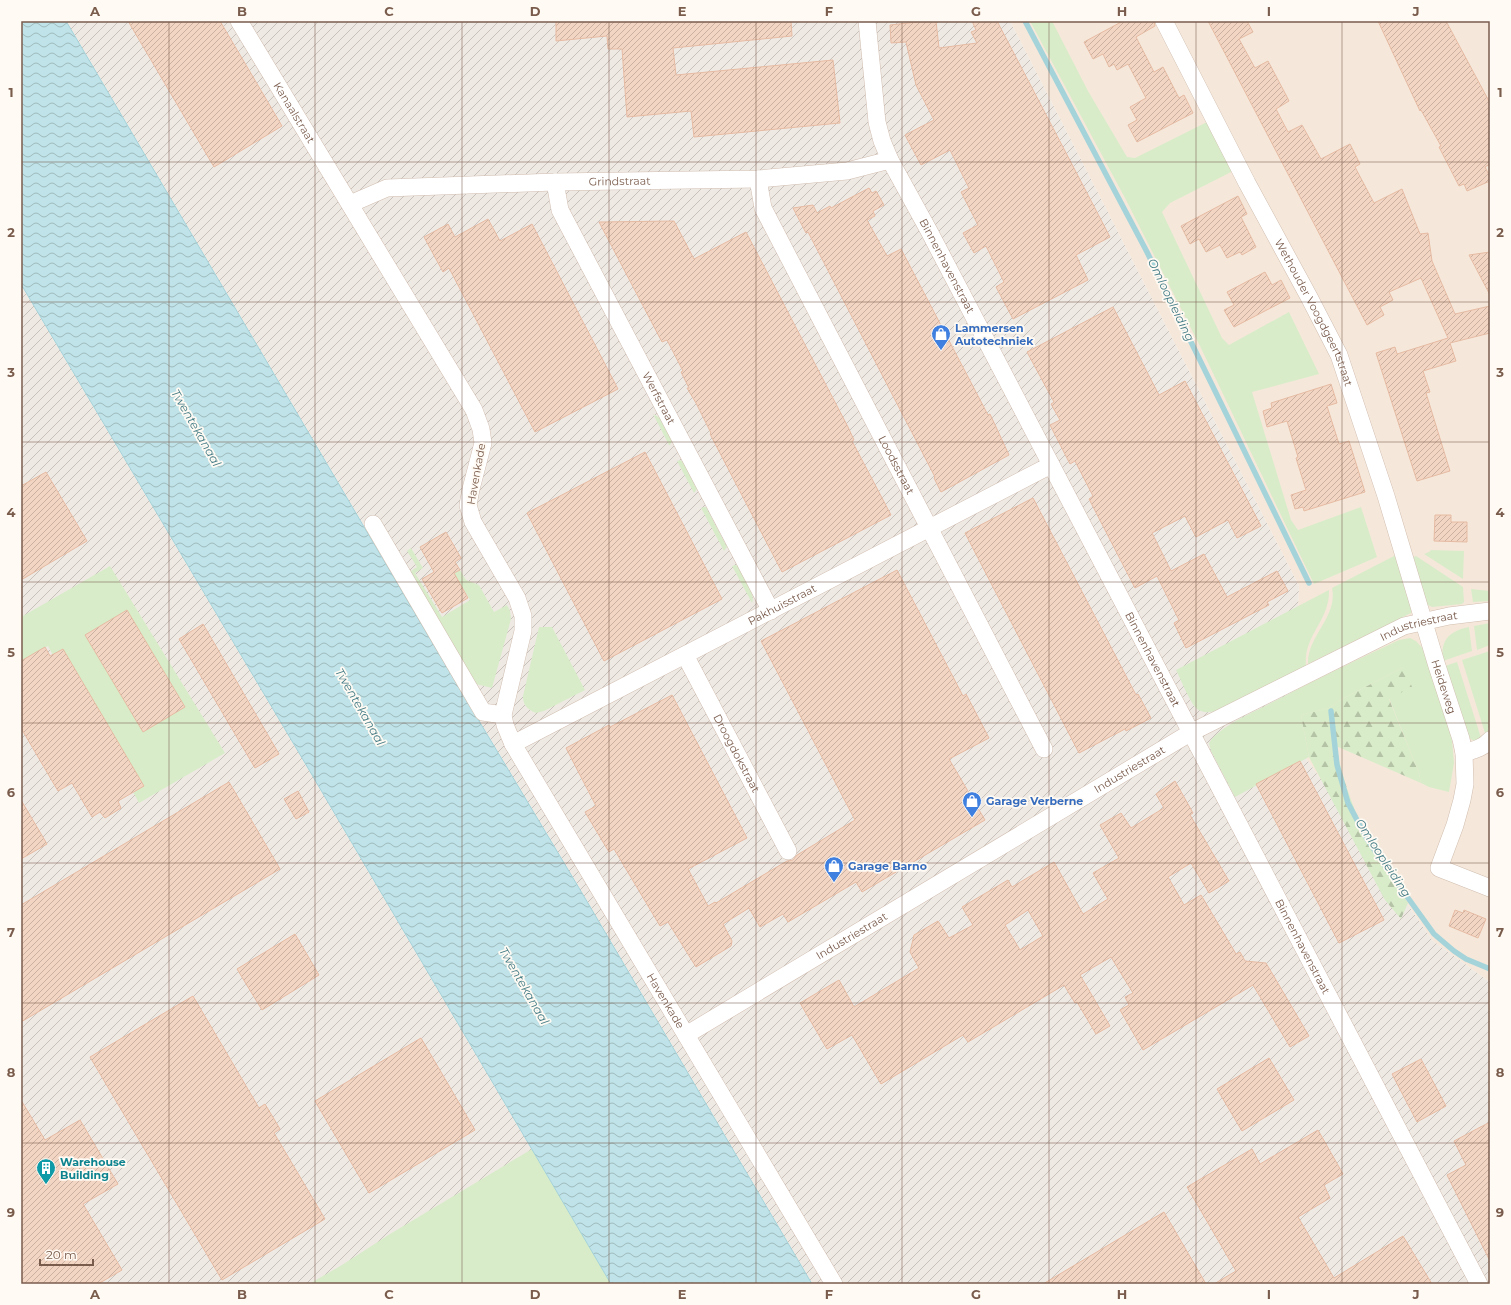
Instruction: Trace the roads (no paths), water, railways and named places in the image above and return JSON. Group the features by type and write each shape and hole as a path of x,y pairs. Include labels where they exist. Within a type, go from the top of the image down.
{"street":[{"name":"Kanaalstraat","path":"239,21 350,204"},
{"name":"Binnenhavenstraat","path":"867,21 877,122 882,141 890,160 1480,1284"},
{"name":"Wethouder Voogdgeertstraat","path":"1164,21 1339,355 1386,496 1424,621"},
{"name":"Grindstraat","path":"350,204 387,188 555,182 758,179 848,171 890,160"},
{"name":"Loodsstraat","path":"758,179 763,208 1044,749"},
{"name":"Werfstraat","path":"555,182 560,210 772,611"},
{"name":"Havenkade","path":"350,204 474,410 481,428 483,443 468,505 473,522 517,598 523,616 523,631 503,714 505,725 513,744 834,1284"},
{"name":"Pakhuisstraat","path":"513,744 1051,465"},
{"path":"373,524 483,712 503,714"},
{"name":"Industriestraat","path":"686,1035 1190,733 1404,626 1424,621 1490,611"},
{"name":"Heideweg","path":"1424,621 1464,753 1465,784 1462,800 1455,825 1439,868 1490,888"},
{"name":"Droogdokstraat","path":"685,655 788,851"},
{"path":"1464,753 1486,745 1490,740"}],"water":[{"name":"Twentekanaal","path":"21,21 66,21 812,1284 611,1284 21,284"}],"waterway":[{"name":"Omloopleiding","path":"1025,21 1147,252 1309,583"},
{"name":"Omloopleiding","path":"1331,711 1337,765 1348,803 1367,839 1434,934 1466,959 1490,969"}],"place":[{"name":"Lammersen Autotechniek","path":"941,351"},
{"name":"Garage Verberne","path":"972,818"},
{"name":"Garage Barno","path":"834,883"},
{"name":"Warehouse Building","path":"46,1185"}]}
